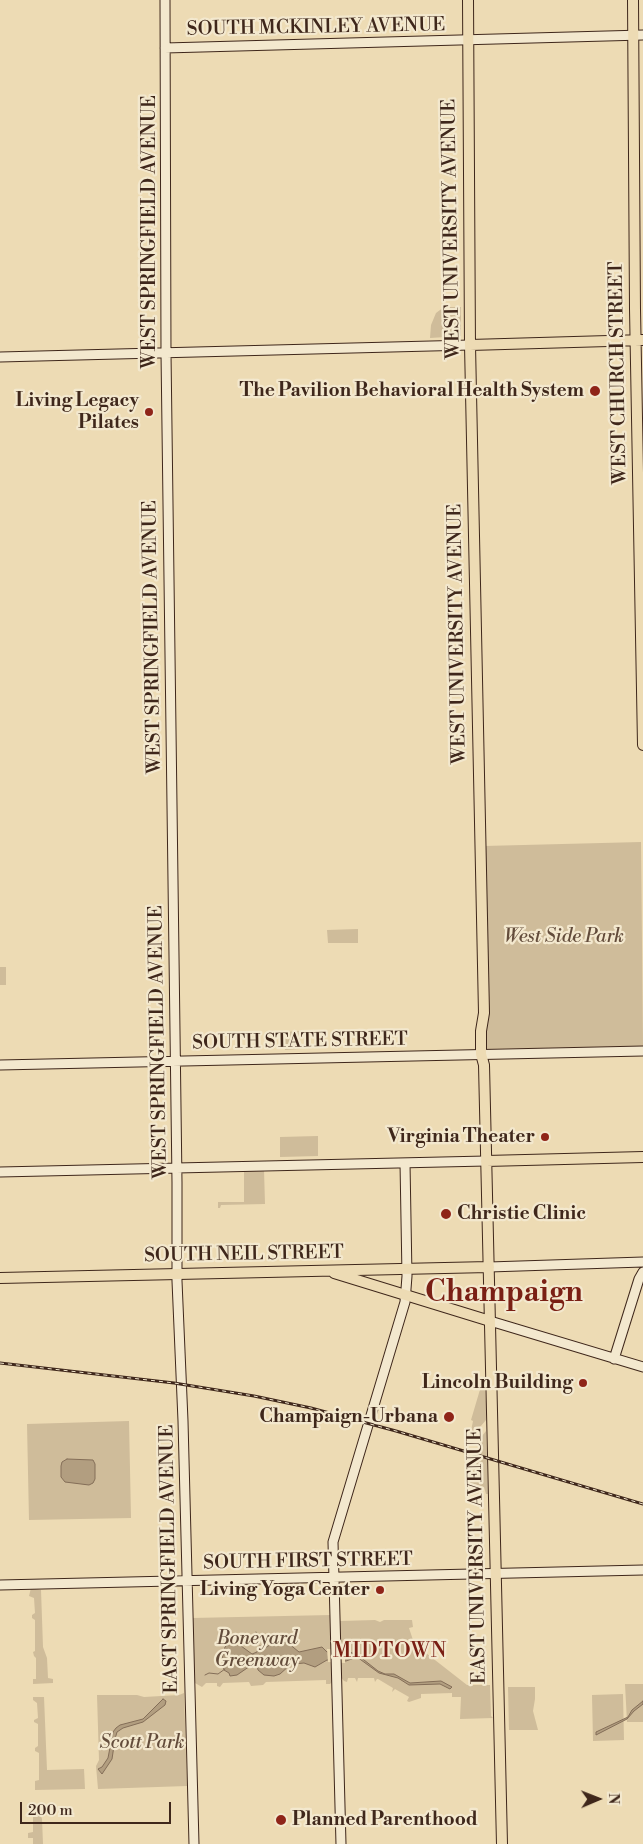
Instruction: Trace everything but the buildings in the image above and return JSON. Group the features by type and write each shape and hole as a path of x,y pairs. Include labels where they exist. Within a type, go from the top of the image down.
{"main road":[{"name":"WEST SPRINGFIELD AVENUE","path":"165,0 166,353 176,1061 177,1274"},
{"name":"WEST UNIVERSITY AVENUE","path":"468,0 470,345 484,1013 481,1032 481,1054 484,1066 489,1267"},
{"name":"WEST CHURCH STREET","path":"633,0 638,35 643,745"},
{"name":"SOUTH MCKINLEY AVENUE","path":"165,48 638,35"},
{"path":"0,357 639,340"},
{"name":"SOUTH STATE STREET","path":"0,1065 643,1051"},
{"path":"0,1172 643,1157"},
{"path":"341,1844 333,1542 406,1296 405,1162"},
{"path":"489,1267 643,1262"},
{"name":"SOUTH NEIL STREET","path":"0,1278 489,1267"},
{"name":"EAST UNIVERSITY AVENUE","path":"489,1267 502,1844"},
{"path":"327,1271 643,1367"},
{"path":"614,1359 639,1279 643,1272"},
{"name":"EAST SPRINGFIELD AVENUE","path":"177,1274 183,1421 194,1844"},
{"name":"SOUTH FIRST STREET","path":"0,1585 643,1570"}],"green space":[{"path":"444,307 461,307 461,336 430,338 431,325 436,313"},
{"name":"West Side Park","path":"641,842 643,1046 484,1049 484,846"},
{"path":"358,929 358,943 328,943 327,930"},
{"path":"0,967 6,967 6,985 0,985"},
{"path":"300,1031 300,1049 285,1050 285,1032"},
{"path":"318,1136 318,1156 280,1157 280,1137"},
{"path":"244,1170 264,1170 265,1204 221,1205 218,1208 218,1202 244,1202"},
{"path":"484,1376 486,1420 475,1433 466,1434 467,1430 471,1431 473,1421 471,1420"},
{"path":"129,1421 131,1518 29,1520 27,1424"},
{"path":"486,1431 488,1494 486,1494 484,1487 470,1483 480,1449 478,1441"},
{"path":"31,1588 41,1590 43,1647 47,1658 48,1678 53,1679 53,1683 33,1684 33,1679 36,1679 36,1658 33,1652 35,1651 35,1620 32,1618 32,1615 35,1613 34,1598 29,1596"},
{"name":"Boneyard Greenway","path":"331,1615 332,1682 330,1684 326,1684 326,1680 266,1682 263,1685 251,1686 249,1682 223,1683 220,1687 217,1686 217,1683 206,1683 202,1687 195,1683 192,1618"},
{"name":"Boneyard Greenway","path":"375,1620 380,1622 384,1620 412,1620 413,1627 409,1628 415,1646 419,1644 426,1653 467,1685 490,1685 491,1716 493,1718 460,1719 461,1697 452,1697 452,1693 421,1694 421,1698 409,1702 407,1701 409,1697 395,1689 392,1692 393,1688 378,1679 375,1682 374,1678 358,1678 357,1682 355,1678 348,1678 347,1682 344,1681 341,1677 340,1621"},
{"path":"625,1684 643,1684 643,1722 627,1722"},
{"path":"508,1687 535,1687 533,1711 538,1730 509,1730"},
{"name":"Scott Park","path":"184,1693 187,1786 98,1789 96,1766 99,1760 97,1695 137,1695 144,1697"},
{"path":"623,1694 624,1740 593,1741 592,1695"},
{"path":"33,1697 44,1697 47,1770 84,1769 85,1789 35,1790 35,1781 39,1780 39,1753 35,1751 35,1748 38,1746 38,1724 34,1720 38,1718 37,1703 33,1700"},
{"path":"28,1804 39,1804 43,1844 33,1844 33,1838 28,1838 28,1833 33,1832 33,1806 28,1806"}],"shaded area":[{"path":"67,1459 93,1460 95,1464 95,1479 93,1483 89,1485 65,1482 61,1477 61,1466 62,1462"},
{"path":"233,1642 252,1654 257,1652 259,1646 267,1647 273,1642 288,1643 299,1652 322,1647 327,1652 350,1652 359,1656 378,1671 385,1674 394,1674 410,1683 441,1681 452,1687 450,1689 440,1684 409,1685 398,1678 379,1673 357,1657 346,1661 327,1660 315,1667 304,1663 294,1664 274,1676 264,1675 258,1670 257,1665 253,1664 237,1675 230,1676 224,1670 222,1659 225,1647"},
{"path":"163,1699 166,1701 165,1705 143,1722 123,1728 117,1732 112,1759 102,1774 98,1769 102,1767 108,1758 113,1732 116,1728 120,1725 143,1719"},
{"path":"643,1701 643,1704 627,1719 596,1735 596,1732 628,1717 632,1710"}],"pier":[{"path":"327,1649 345,1650 345,1663 328,1662"}],"waterway":[{"path":"256,1632 259,1643"},
{"path":"205,1675 209,1673 218,1674 225,1669"}],"railway":[{"path":"0,1363 174,1383 254,1396 311,1408 396,1431 643,1504"}],"place":[{"name":"The Pavilion Behavioral Health System","path":"595,391"},
{"name":"Living Legacy Pilates","path":"149,412"},
{"name":"Virginia Theater","path":"545,1137"},
{"name":"Christie Clinic","path":"446,1214"},
{"name":"Lincoln Building","path":"583,1383"},
{"name":"Champaign-Urbana","path":"449,1417"},
{"name":"Living Yoga Center","path":"380,1590"},
{"name":"Planned Parenthood","path":"281,1820"}],"district":[{"name":"Champaign","path":"504,1294"},
{"name":"MIDTOWN","path":"390,1652"}]}
